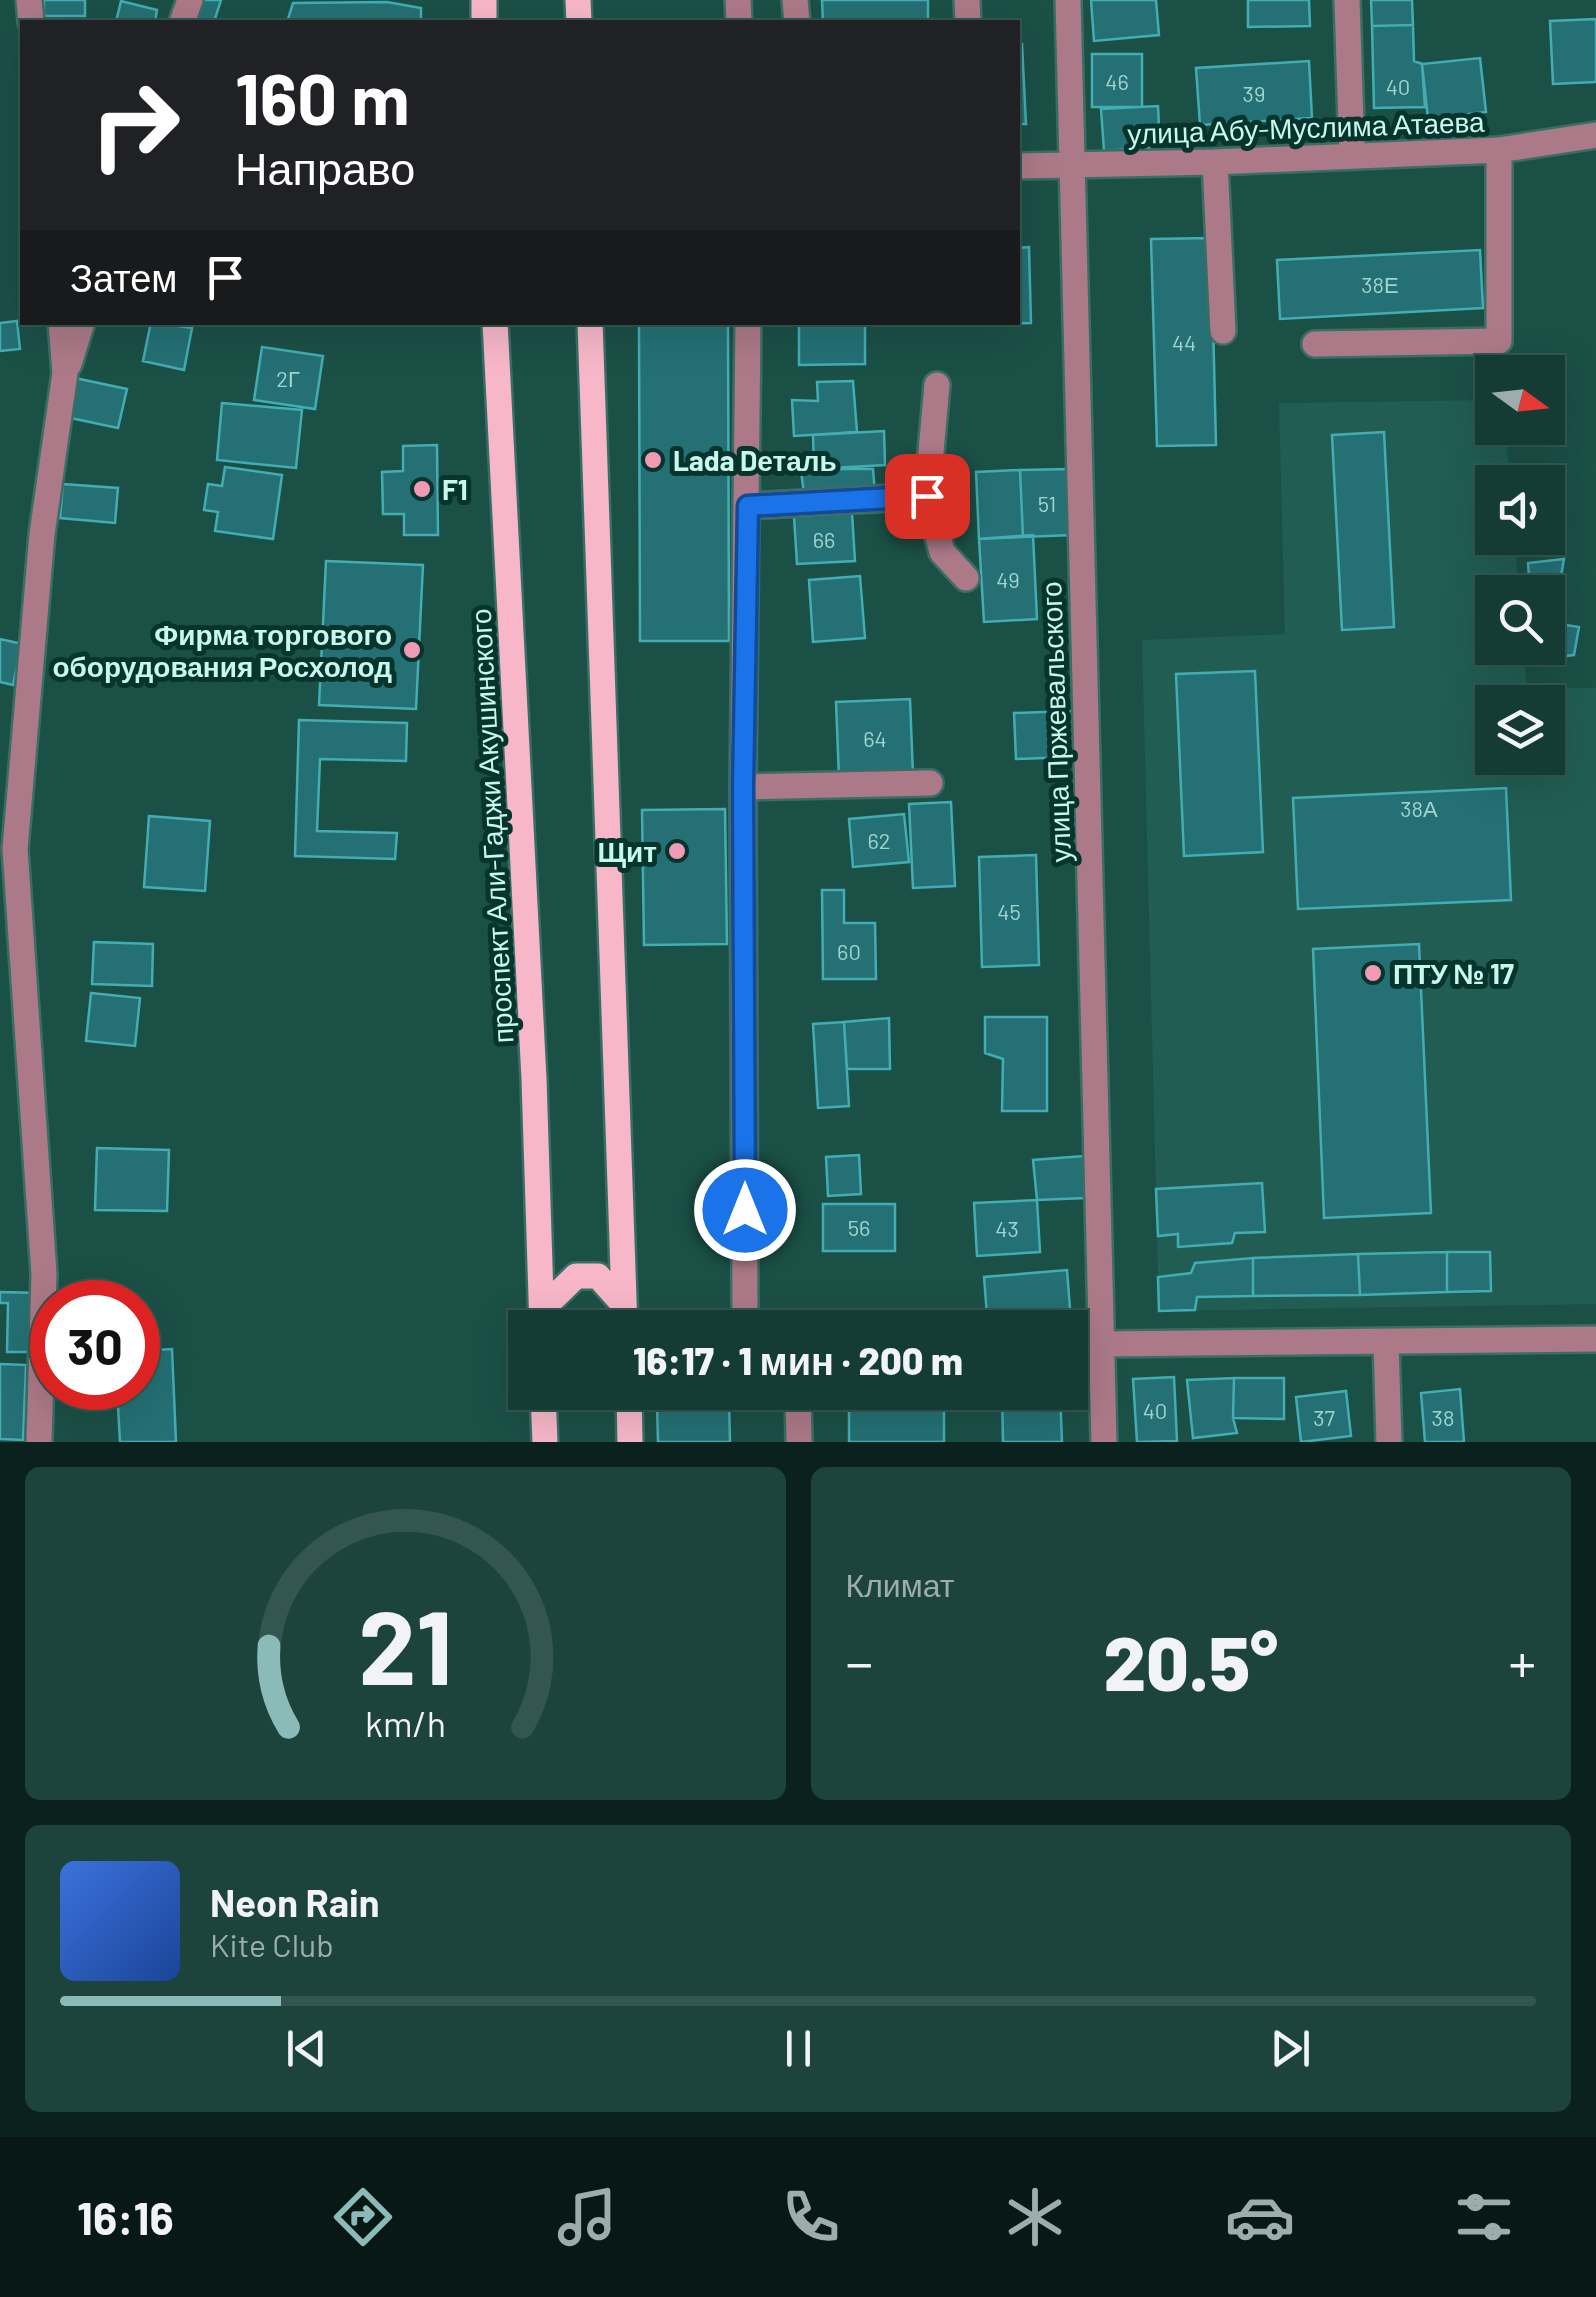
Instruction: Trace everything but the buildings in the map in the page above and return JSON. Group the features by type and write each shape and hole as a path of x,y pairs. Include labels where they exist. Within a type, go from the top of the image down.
{"main road":[{"name":"проспект Али-Гаджи Акушинского","path":"496,325 534,1079 541,1310"},
{"path":"590,325 624,1310"},
{"path":"548,1310 576,1276 598,1276 620,1310"},
{"path":"543,1410 544,1442"},
{"path":"629,1410 630,1442"}],"street":[{"name":"улица Пржевальского","path":"1068,0 1104,1442"},
{"path":"1347,0 1352,155"},
{"name":"улица Абу-Муслима Атаева","path":"1020,166 1500,150 1596,134"},
{"path":"1315,344 1499,341 1500,150"},
{"path":"1216,162 1223,330"},
{"path":"61,325 66,373"},
{"path":"39,1442 44,1274 15,849 42,534 66,373 81,325"},
{"path":"745,1310 743,787 748,325"},
{"path":"937,385 927,496 942,552 966,578"},
{"path":"748,506 927,496"},
{"path":"743,787 930,783"},
{"path":"1088,1345 1596,1339"},
{"path":"1386,1342 1389,1442"},
{"path":"798,1410 798,1442"}],"shaded area":[{"name":"ПТУ № 17","path":"1475,400 1475,445 1507,445 1508,465 1475,465 1475,555 1516,555 1517,575 1475,575 1475,665 1525,665 1527,685 1475,685 1475,775 1565,775 1565,688 1596,688 1596,1304 1159,1311 1142,640 1285,634 1279,403"}],"place":[{"name":"Lada Dеталь","path":"653,460"},
{"name":"F1","path":"422,489"},
{"name":"Фирма торгового оборудования Росхолод","path":"412,650"},
{"name":"Щит","path":"677,851"},
{"name":"ПТУ № 17","path":"1373,973"}],"route":[{"path":"745,1210 743,787 748,506 927,496"}]}
